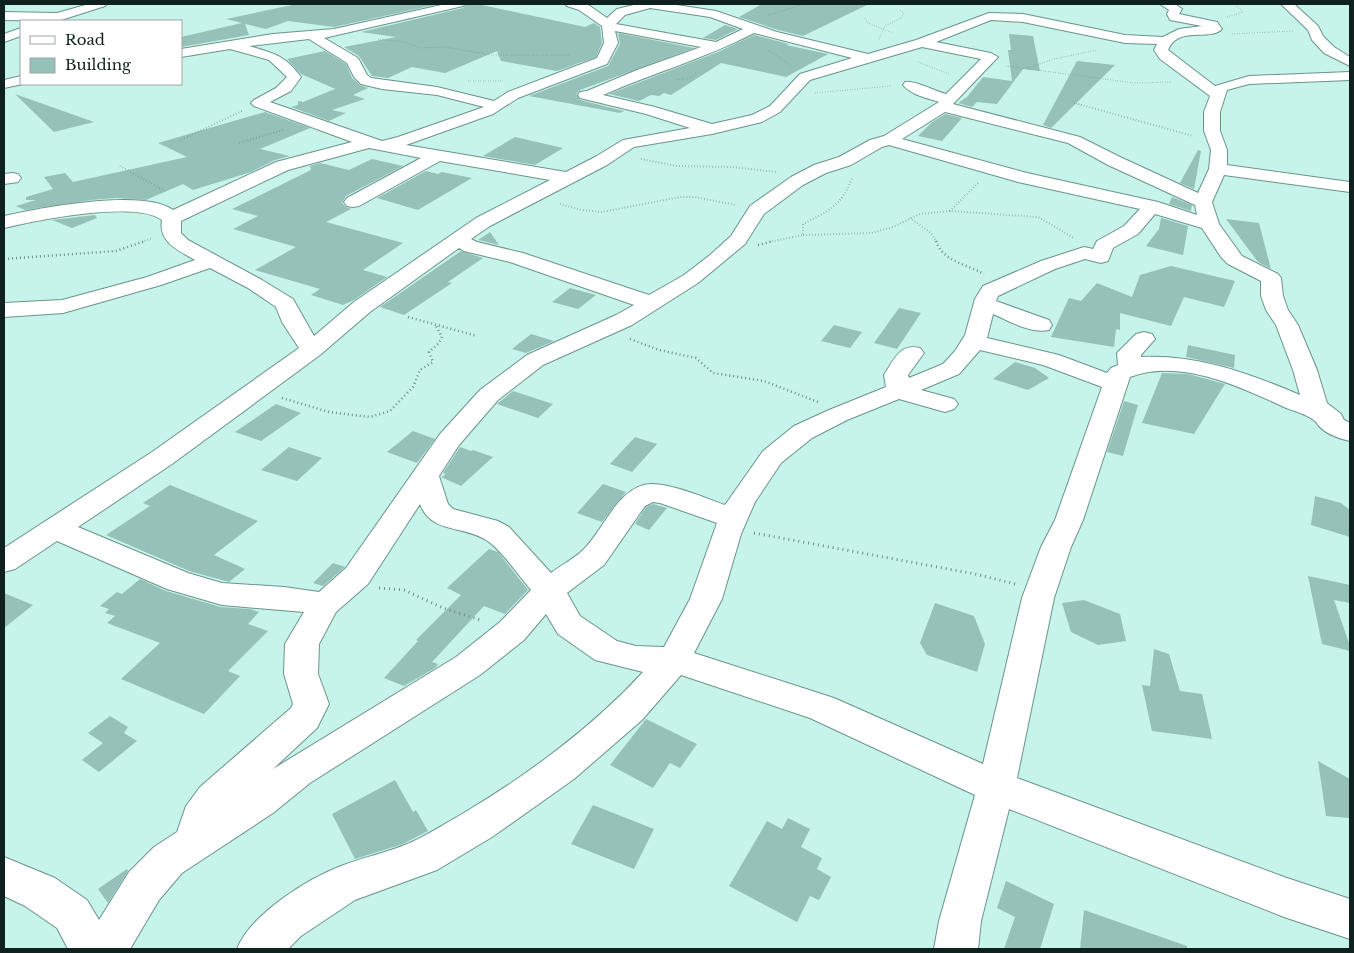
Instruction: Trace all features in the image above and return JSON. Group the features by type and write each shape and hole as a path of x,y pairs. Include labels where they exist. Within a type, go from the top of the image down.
{"street":[{"path":"4,15 48,4"},
{"path":"53,4 68,8 56,18"},
{"path":"4,15 56,18 101,4"},
{"path":"182,53 283,37 313,36 349,30 459,4"},
{"path":"571,4 583,7 608,25 718,46"},
{"path":"608,25 621,12 652,4 712,14 767,33 862,57"},
{"path":"1287,4 1314,29 1317,37 1329,50 1350,62"},
{"path":"1178,15 1196,11 1205,18 1220,24 1224,32"},
{"path":"1178,15 1224,32"},
{"path":"1178,15 1161,50 1165,56 1218,95"},
{"path":"4,562 162,458 312,350 362,307 483,222 634,142 712,129 757,119 776,109 805,78 815,73 862,57 886,54 989,17 1002,16 1125,39 1165,41"},
{"path":"171,222 282,166 374,144 409,139 488,111 513,95 602,62 610,43 608,25"},
{"path":"588,96 642,72 732,41 752,27"},
{"path":"4,38 20,32"},
{"path":"313,36 353,61 361,77 366,81 374,84 402,86 437,92 497,106"},
{"path":"195,841 200,818 214,799 304,718 311,704 300,674 302,644 333,598 357,576 449,440 489,395 535,360 624,320 691,279 738,240 756,210 805,176 845,161 869,146 889,140 946,103 991,57 920,43"},
{"path":"231,45 274,57 294,76 290,84 282,92 259,103"},
{"path":"1341,426 1315,406 1305,370 1287,325 1272,296 1271,278 1235,260 1209,224 1203,202 1218,169 1217,142 1212,131 1212,112 1221,87 1237,82 1350,76"},
{"path":"4,84 20,80"},
{"path":"539,85 650,110 712,129"},
{"path":"910,85 946,103 1074,140 1203,202"},
{"path":"259,103 374,144 568,178"},
{"path":"889,140 990,169 1151,206 1173,215 1209,224"},
{"path":"354,202 437,156"},
{"path":"1218,169 1350,188"},
{"path":"259,949 286,920 342,885 423,857 478,825 561,768 630,710 674,660 706,599 731,523 741,501 772,457 803,432 845,412 951,369 961,361 978,332 989,297 1048,265 1084,253 1101,257 1104,245 1123,238 1145,218 1151,206"},
{"path":"4,222 44,212 94,207 144,207 163,210 181,244 255,284 285,304 293,322 312,350"},
{"path":"459,240 471,247 516,258 555,261 650,303"},
{"path":"4,310 72,303 154,281 213,260"},
{"path":"989,297 1041,325"},
{"path":"956,949 960,920 996,787 1040,591 1069,520 1123,375 1129,353 1144,339"},
{"path":"972,342 1123,375 1142,364 1171,364 1229,376 1341,426"},
{"path":"899,390 896,374 912,353"},
{"path":"899,390 918,398 945,404"},
{"path":"425,476 437,512 443,516 488,528 498,534 549,590 569,625 607,651 636,659 674,660 822,708 996,787 1284,897 1350,919"},
{"path":"106,949 144,886 168,860 259,801 297,772 468,666 512,631 549,590 593,558 636,500 648,493 662,494 731,523"},
{"path":"55,529 178,580 222,594 284,598 333,598"},
{"path":"4,876 40,892 72,914 86,939 96,949"}],"path":[{"path":"752,27 765,16 805,4"},
{"path":"862,57 879,38 885,26 901,18 904,13 900,10"},
{"path":"865,18 868,23 883,30 920,43"},
{"path":"1224,32 1314,29"},
{"path":"349,30 376,39 405,42 420,48 446,47 490,55 568,54 602,62"},
{"path":"767,33 763,46 794,67 815,73"},
{"path":"1027,68 1054,59 1099,50 1105,45 1125,39"},
{"path":"886,54 920,62 966,82"},
{"path":"986,63 1140,84 1201,83"},
{"path":"788,95 910,85"},
{"path":"179,141 259,103"},
{"path":"1074,103 1104,113 1145,121 1217,142"},
{"path":"239,143 316,123"},
{"path":"617,152 677,166 748,168 805,176"},
{"path":"803,235 802,224 828,213 838,204 850,186 852,177 845,161"},
{"path":"4,259 52,257 116,250 155,238 171,222 174,209 172,202 166,192 120,166"},
{"path":"950,212 954,204 972,191 990,169"},
{"path":"525,200 545,201 602,212 623,210 666,199 695,198 725,202 756,210"},
{"path":"728,249 766,244 783,238 803,235 871,233 894,226 920,214 950,212 1038,217 1053,224 1101,257"},
{"path":"910,218 932,235 942,254 954,262 976,268 984,274 989,297"},
{"path":"408,317 477,336"},
{"path":"256,390 329,412 370,417 390,411 413,387 420,370 433,362 429,352 439,343 442,337 435,324"},
{"path":"604,329 660,350 696,358 714,374 764,381 845,412"},
{"path":"731,523 975,574 1040,591"},
{"path":"333,598 394,586 404,588 436,605 512,631"}],"building":[{"path":"297,4 439,4 334,27 288,21 266,29 245,24 249,35 182,47 182,37 242,23 226,19"},
{"path":"467,4 477,4 585,27 594,23 600,27 602,43 596,57 557,71 501,61 497,51 445,73 412,67 388,78 372,76 359,56 344,47 396,37 361,32 463,8"},
{"path":"762,4 869,4 803,36 739,17"},
{"path":"725,25 738,29 716,40 703,38"},
{"path":"618,33 694,48 580,90 576,94 580,100 624,111 620,113 529,96 608,66 620,44"},
{"path":"1009,34 1033,36 1040,71 1023,69 997,104 977,102 972,107 958,103 967,97 983,77 1012,81 1008,50 1011,50"},
{"path":"754,35 789,44 786,45 828,54 786,77 721,63 671,95 664,93 659,96 651,95 639,101 609,94 718,52"},
{"path":"325,51 346,64 352,78 360,85 368,88 353,95 365,99 332,110 346,113 329,121 291,107 298,105 298,101 303,102 335,89 340,91 301,74 287,59"},
{"path":"1077,61 1115,65 1051,128 1043,125"},
{"path":"15,94 94,122 54,132"},
{"path":"265,112 310,128 260,149 290,156 275,160 251,172 193,190 183,184 146,200 116,198 91,200 25,210 16,206 36,200 26,200 26,197 53,189 44,177 65,173 73,182 187,157 158,143"},
{"path":"945,114 962,118 942,141 918,136 931,123"},
{"path":"515,137 563,148 535,165 483,156"},
{"path":"1198,150 1201,151 1194,189 1180,183"},
{"path":"372,159 403,166 346,196 342,203 351,209 326,222 403,243 363,270 387,277 354,300 343,305 311,295 320,289 255,270 296,247 233,229 258,216 232,209 311,170 310,166 320,163 349,170"},
{"path":"426,171 472,178 418,210 377,198"},
{"path":"1172,197 1192,205 1191,211 1169,204"},
{"path":"95,215 97,218 72,228 52,220"},
{"path":"1161,218 1188,226 1183,255 1146,246 1159,229"},
{"path":"1226,219 1259,223 1271,269 1258,262"},
{"path":"490,232 499,245 478,240"},
{"path":"461,251 483,258 448,282 452,283 404,315 380,307"},
{"path":"1171,266 1235,281 1224,307 1184,297 1171,326 1120,313 1120,330 1116,329 1114,347 1051,337 1069,298 1081,301 1097,283 1132,297 1140,275"},
{"path":"570,288 596,295 578,309 552,302"},
{"path":"899,308 921,313 897,349 874,343"},
{"path":"834,325 862,332 850,348 821,341"},
{"path":"531,334 554,341 526,353 512,349"},
{"path":"1188,345 1235,355 1234,368 1186,357"},
{"path":"1015,362 1035,368 1049,378 1028,390 993,379"},
{"path":"1162,373 1188,374 1225,384 1194,434 1142,423"},
{"path":"513,391 553,404 538,418 497,404"},
{"path":"1124,401 1138,405 1123,456 1107,452"},
{"path":"276,404 301,413 261,441 235,432"},
{"path":"413,431 435,439 417,463 387,452"},
{"path":"635,437 657,444 632,472 610,464"},
{"path":"289,447 322,458 297,481 261,470"},
{"path":"460,447 493,457 461,486 441,477 446,474 443,473"},
{"path":"603,484 626,492 602,522 577,513"},
{"path":"170,485 258,521 214,555 245,569 229,582 189,571 106,535 150,506 143,503"},
{"path":"1315,496 1341,503 1350,510 1350,537 1311,525"},
{"path":"653,504 667,508 649,530 635,524 646,507"},
{"path":"489,549 498,552 528,590 505,614 484,606 432,662 438,664 435,668 404,686 384,678 418,641 416,640 461,595 447,588"},
{"path":"333,563 345,567 323,586 313,583"},
{"path":"1308,576 1350,585 1350,603 1334,600 1350,651 1322,644"},
{"path":"140,579 166,591 221,607 250,609 259,612 248,624 268,631 228,671 240,676 204,714 121,679 160,643 107,623 115,616 105,613 109,609 100,606 117,592 122,594"},
{"path":"4,593 33,605 4,628"},
{"path":"1084,600 1120,614 1126,641 1098,645 1071,632 1062,603"},
{"path":"935,603 974,616 985,644 977,672 927,655 920,643"},
{"path":"1154,649 1169,654 1180,691 1202,694 1212,739 1152,731 1142,685 1150,686"},
{"path":"110,716 128,727 124,733 137,741 99,772 82,760 103,743 88,733"},
{"path":"646,719 697,744 680,768 670,763 653,788 610,765"},
{"path":"1318,761 1350,779 1350,818 1326,816"},
{"path":"395,780 413,812 416,810 428,831 403,844 355,859 332,814"},
{"path":"593,805 654,829 634,869 571,844"},
{"path":"788,818 810,829 801,847 822,858 817,869 831,877 819,900 810,896 797,922 729,886 767,821 782,829"},
{"path":"127,869 128,871 108,903 98,889"},
{"path":"1006,881 1054,904 1040,949 1004,949 1015,917 997,908"},
{"path":"1084,910 1187,946 1187,949 1080,949"}]}
